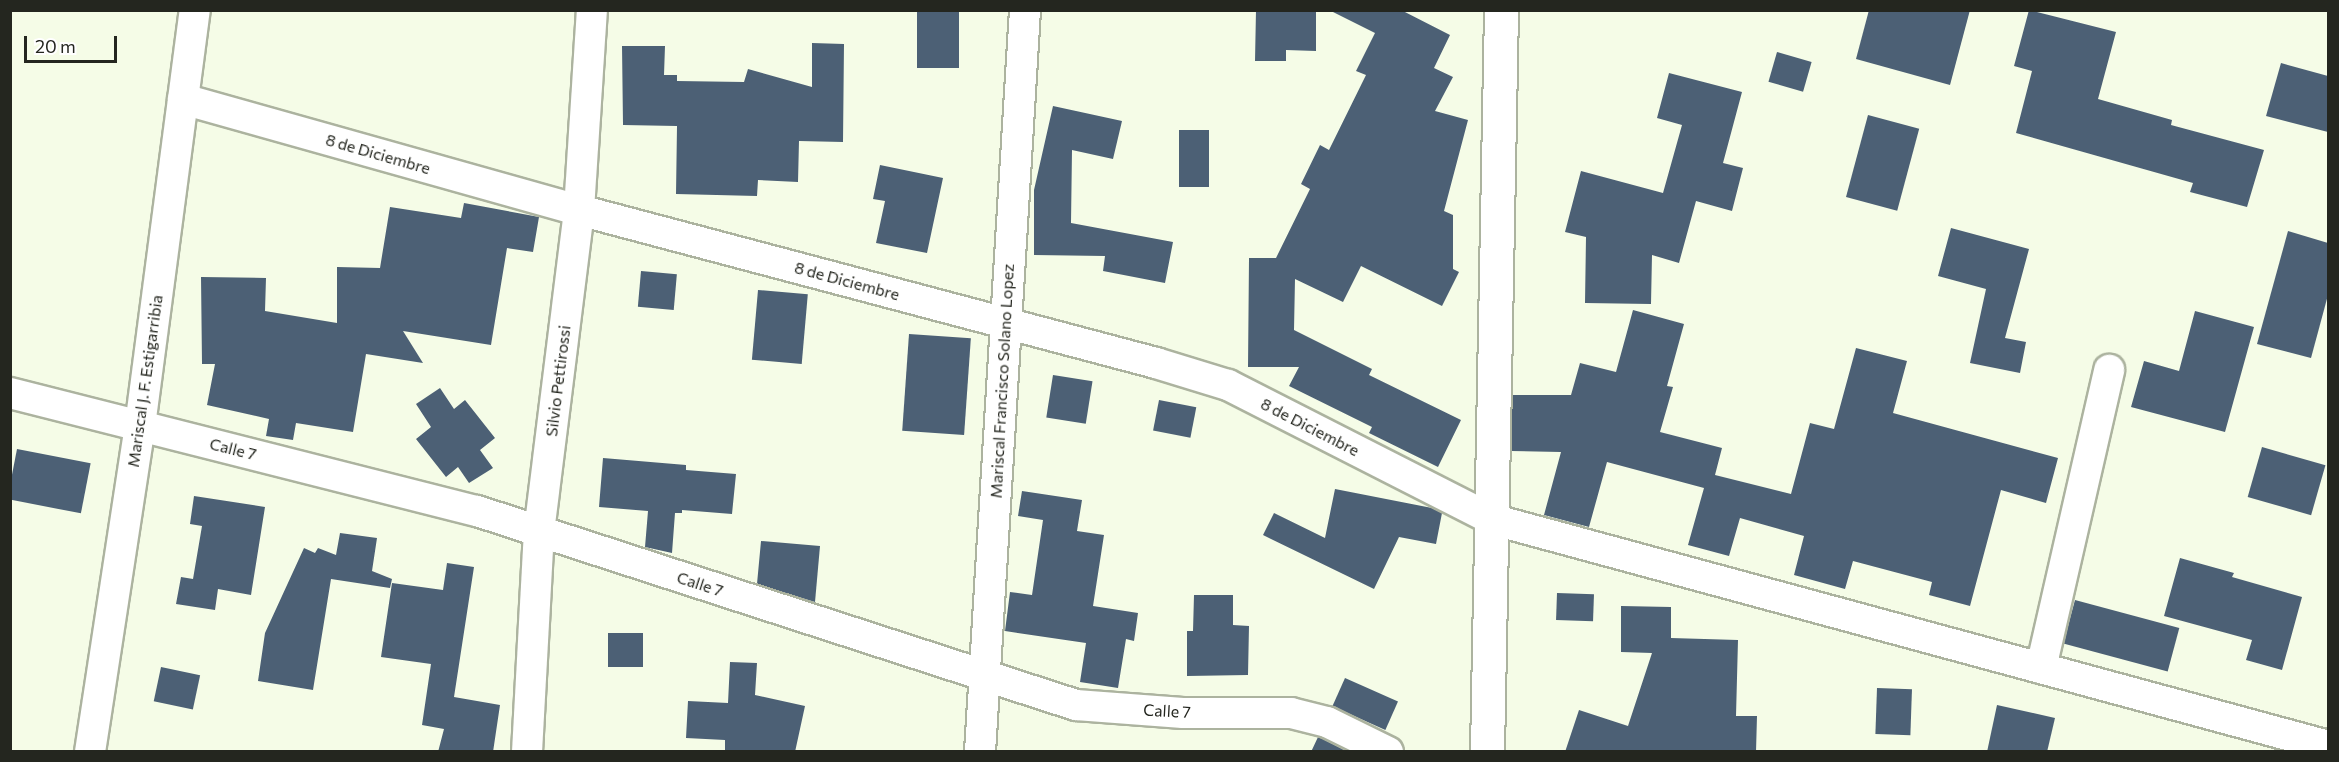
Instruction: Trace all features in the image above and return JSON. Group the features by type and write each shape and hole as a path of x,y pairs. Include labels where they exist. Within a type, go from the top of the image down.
{"main road":[{"path":"1486,752 1502,10"}],"street":[{"name":"Mariscal J. F. Estigarribia","path":"90,752 140,426 195,10"},
{"name":"Silvio Pettirossi","path":"527,752 539,532 579,210 592,10"},
{"name":"Mariscal Francisco Solano Lopez","path":"980,752 1025,10"},
{"name":"8 de Diciembre","path":"183,99 579,210 1156,363 1228,385 1491,519 2328,746"},
{"path":"2041,668 2109,370"},
{"name":"Calle 7","path":"10,393 477,511 1076,705 1183,713 1291,713 1327,722 1388,752"}],"building":[{"path":"917,10 959,10 959,68 917,68"},
{"path":"1256,10 1316,10 1316,51 1286,50 1286,61 1255,61"},
{"path":"1329,10 1401,10 1450,35 1434,68 1453,77 1435,111 1468,120 1444,211 1453,215 1453,269 1459,272 1442,306 1361,266 1343,302 1295,279 1294,330 1372,369 1369,375 1461,420 1438,467 1369,433 1372,427 1289,386 1299,367 1248,367 1249,258 1276,258 1310,189 1301,184 1320,145 1329,150 1366,75 1356,71 1375,33"},
{"path":"1869,10 1970,10 1950,85 1856,59"},
{"path":"2029,10 2116,32 2098,99 2172,120 2171,125 2264,150 2247,207 2190,192 2193,183 2016,133 2032,71 2014,66"},
{"path":"812,43 844,44 843,142 799,141 798,182 758,180 757,196 676,194 677,126 623,125 622,46 665,46 664,75 677,75 677,81 744,82 748,69 812,87"},
{"path":"1777,52 1812,62 1803,92 1768,82"},
{"path":"2281,63 2328,76 2328,132 2266,116"},
{"path":"1669,73 1742,92 1723,163 1743,168 1732,211 1696,201 1679,263 1652,255 1651,304 1585,303 1586,237 1565,232 1581,171 1663,193 1682,125 1657,118"},
{"path":"1053,106 1122,121 1113,159 1072,150 1071,223 1173,242 1165,283 1103,271 1105,256 1034,255 1034,190"},
{"path":"1868,115 1919,129 1897,211 1846,197"},
{"path":"1179,130 1209,130 1209,187 1179,187"},
{"path":"880,165 943,178 927,253 876,243 885,201 873,199"},
{"path":"464,203 539,217 533,252 507,248 491,345 403,331 423,363 366,354 353,432 296,423 293,440 266,436 269,419 207,405 215,364 202,364 201,277 266,278 265,311 337,323 337,267 380,268 390,207 461,218"},
{"path":"1951,228 2029,249 2005,338 2026,342 2020,373 1970,363 1986,289 1938,276"},
{"path":"2288,231 2328,243 2328,295 2311,358 2257,344"},
{"path":"641,271 677,274 674,310 638,307"},
{"path":"758,290 808,294 802,364 752,360"},
{"path":"1633,310 1684,324 1667,386 1673,387 1660,432 1722,448 1715,475 1791,494 1810,423 1834,429 1856,348 1907,361 1893,413 2058,458 2046,503 2001,490 1970,606 1929,595 1932,582 1853,561 1845,589 1794,575 1804,536 1740,518 1729,556 1688,545 1704,488 1607,462 1589,527 1544,515 1561,452 1511,451 1512,395 1571,395 1580,363 1616,372"},
{"path":"2195,311 2254,327 2225,432 2131,407 2144,361 2179,371"},
{"path":"909,334 971,338 964,435 902,431"},
{"path":"1053,375 1093,381 1086,424 1046,417"},
{"path":"440,388 454,409 465,400 495,438 480,450 493,468 469,483 458,467 446,477 416,439 431,427 416,404"},
{"path":"1159,400 1196,407 1190,438 1153,430"},
{"path":"2262,447 2325,465 2311,515 2248,497"},
{"path":"17,449 91,463 81,513 10,500 10,485"},
{"path":"603,458 686,465 686,470 736,474 732,514 682,510 682,513 675,513 672,553 645,547 648,511 599,507"},
{"path":"1335,489 1432,508 1442,513 1436,544 1399,537 1374,589 1263,535 1274,513 1325,538"},
{"path":"1022,491 1082,500 1077,531 1104,535 1093,606 1138,613 1134,641 1126,639 1118,688 1080,682 1086,643 1005,631 1010,592 1032,595 1043,520 1018,516"},
{"path":"194,496 265,507 251,595 218,589 215,610 176,604 181,577 193,579 202,526 190,524"},
{"path":"340,533 377,538 372,571 392,579 390,588 331,579 313,690 258,681 265,633 304,548 315,553 318,548 336,555"},
{"path":"761,541 820,546 815,602 757,584"},
{"path":"2180,558 2234,573 2232,577 2302,597 2282,670 2246,660 2252,640 2164,616"},
{"path":"447,563 474,567 454,697 500,705 493,752 438,752 444,729 422,725 431,664 381,657 392,583 443,590"},
{"path":"1557,593 1594,594 1593,621 1556,620"},
{"path":"1194,595 1233,595 1233,625 1249,626 1248,675 1187,676 1187,631 1193,631"},
{"path":"2075,600 2179,628 2168,671 2063,643"},
{"path":"1621,606 1671,607 1671,638 1738,640 1736,716 1757,716 1756,752 1565,752 1579,710 1628,726 1652,653 1621,652"},
{"path":"608,633 643,633 643,667 608,667"},
{"path":"730,662 757,663 755,695 805,706 795,752 725,752 725,740 686,738 688,701 728,703"},
{"path":"161,667 200,675 193,710 154,701"},
{"path":"1345,678 1398,702 1385,730 1332,706"},
{"path":"1877,688 1912,689 1910,735 1875,734"},
{"path":"1997,705 2055,718 2047,752 1987,752"},
{"path":"1318,737 1321,738 1348,752 1311,752"}]}
